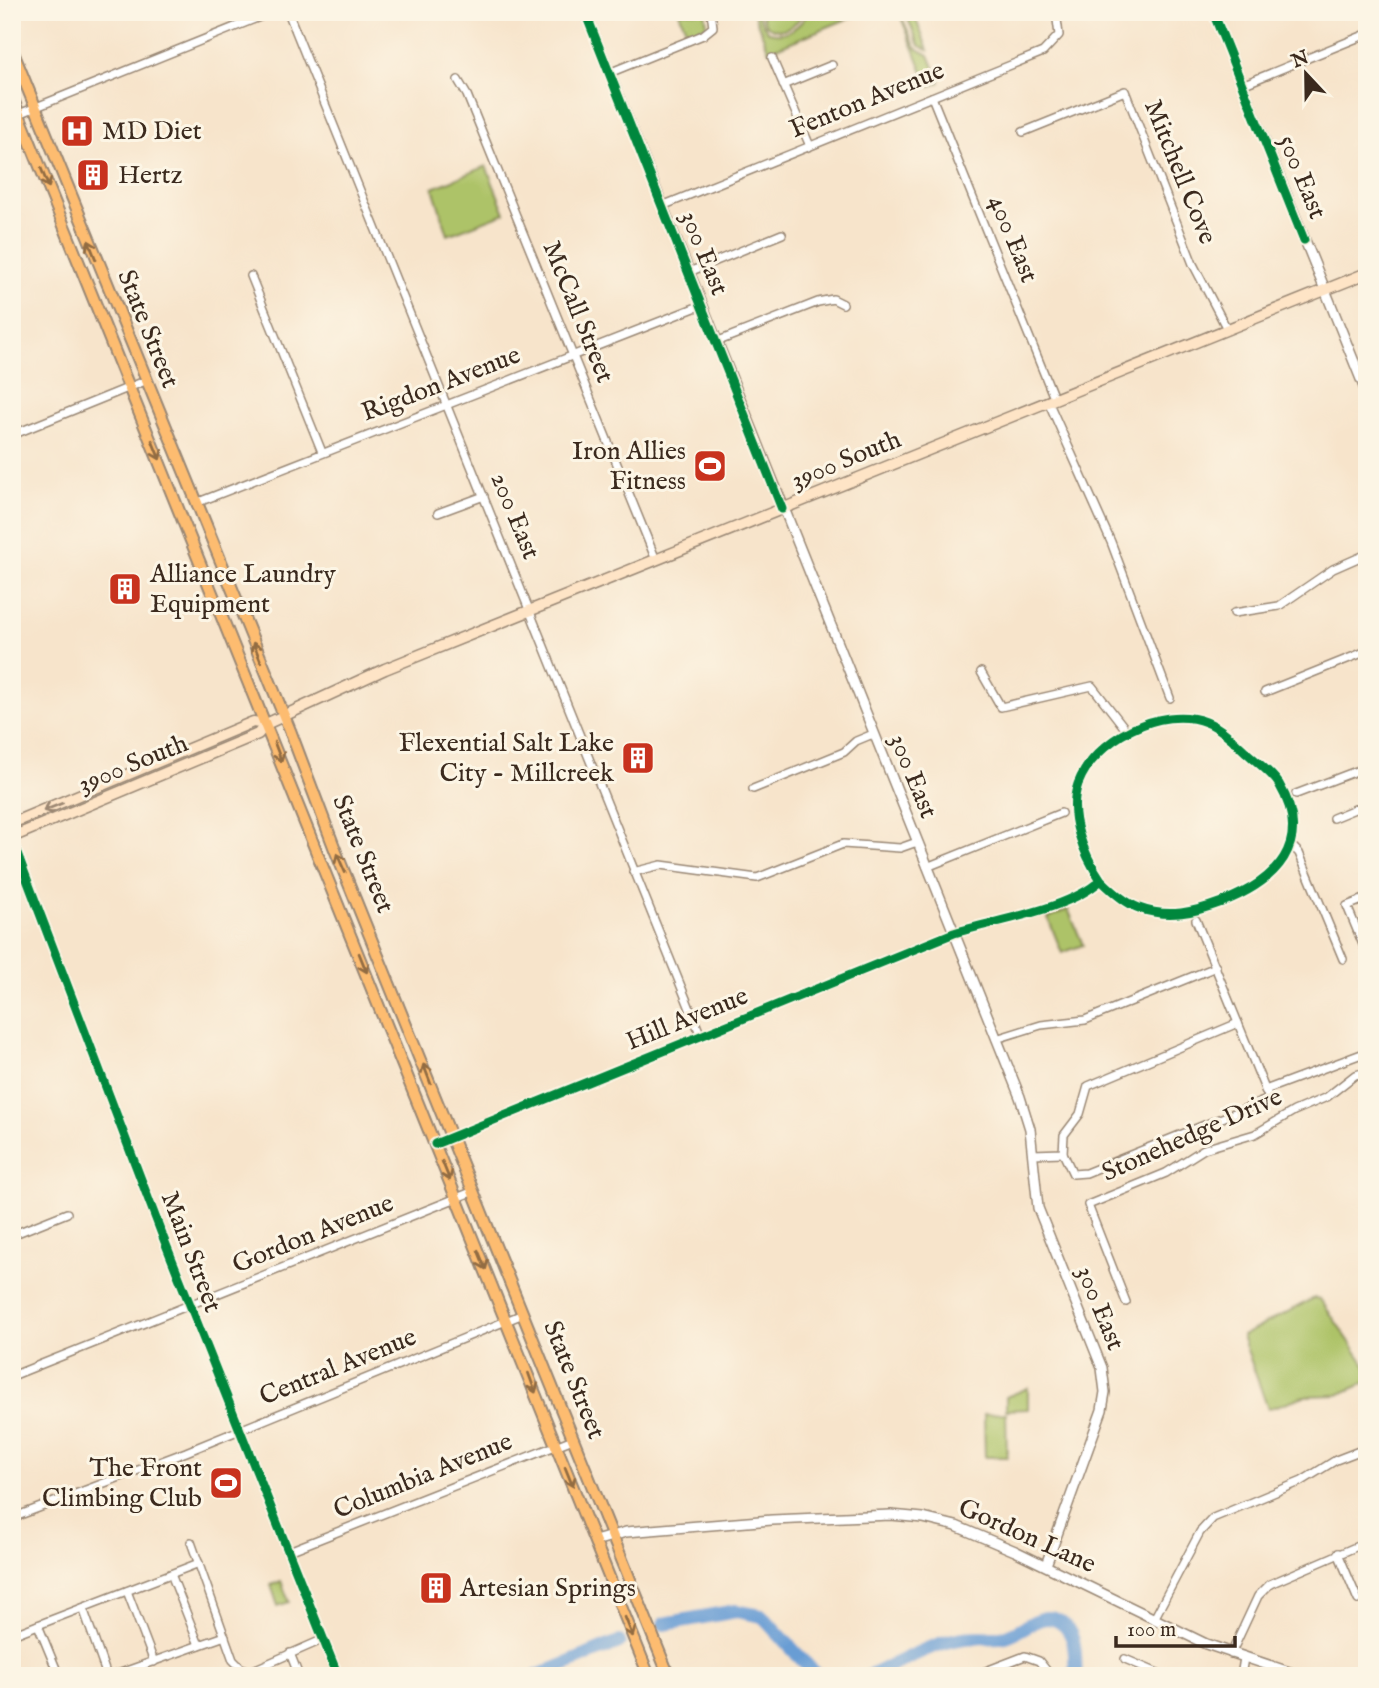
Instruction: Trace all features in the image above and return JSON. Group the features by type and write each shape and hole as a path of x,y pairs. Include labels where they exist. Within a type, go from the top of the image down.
{"main road":[{"name":"State Street","path":"12,50 284,716 669,1676"},
{"name":"State Street","path":"12,97 649,1676"},
{"name":"3900 South","path":"12,839 258,734 266,724 385,669 1367,273"},
{"name":"3900 South","path":"12,823 253,722 266,724"}],"street":[{"path":"19,114 272,12"},
{"name":"200 East","path":"288,12 484,496 632,872 701,1036"},
{"name":"300 East","path":"585,12 1027,1116 1038,1208 1105,1380 1102,1410 1046,1564"},
{"path":"609,73 703,35 713,27 711,12"},
{"name":"Fenton Avenue","path":"662,206 1049,48 1059,35 1056,12"},
{"name":"500 East","path":"1213,12 1367,394"},
{"path":"1242,85 1367,34"},
{"path":"772,58 810,146"},
{"path":"783,85 832,65"},
{"name":"McCall Street","path":"458,80 467,95 656,560"},
{"name":"Mitchell Cove","path":"1023,132 1125,91 1193,264 1227,329"},
{"name":"400 East","path":"932,97 1051,399 1111,542 1170,698"},
{"path":"689,272 782,234"},
{"path":"251,276 322,452"},
{"path":"716,342 818,302 833,299 843,303"},
{"name":"Rigdon Avenue","path":"196,503 702,305"},
{"path":"12,435 145,381"},
{"path":"438,513 484,496"},
{"path":"1234,613 1279,606 1333,569 1367,554"},
{"path":"1265,692 1367,651"},
{"path":"981,672 1001,707 1091,686 1127,731"},
{"path":"1169,719 1205,722 1216,728 1278,783 1287,805 1289,843 1282,863 1261,884 1195,911 1178,914 1139,908 1101,880 1088,856 1078,827 1078,785 1105,747 1138,725 1169,719"},
{"path":"753,789 841,754 856,741 873,734"},
{"path":"1296,794 1367,767"},
{"path":"1332,818 1367,804"},
{"path":"927,867 1061,813"},
{"name":"Main Street","path":"12,839 190,1306 338,1676"},
{"path":"632,872 661,865 757,878 843,844 900,848 917,842"},
{"path":"1289,843 1299,853 1343,959"},
{"name":"Hill Avenue","path":"435,1144 954,933 1038,910 1093,888 1101,880"},
{"path":"1367,898 1347,906 1367,954"},
{"path":"1196,920 1269,1099 1086,1173 1073,1174 1063,1153 1065,1135 1080,1114 1088,1086 1238,1023"},
{"path":"996,1039 1041,1025 1085,1020 1216,967"},
{"path":"1265,1090 1367,1052"},
{"name":"Stonehedge Drive","path":"1126,1302 1088,1205 1166,1172 1204,1149 1255,1134 1294,1111 1327,1097 1356,1075 1367,1072"},
{"path":"1032,1154 1063,1153"},
{"name":"Gordon Avenue","path":"12,1377 474,1191"},
{"path":"12,1235 67,1213"},
{"name":"Central Avenue","path":"12,1518 118,1479 523,1314"},
{"name":"Columbia Avenue","path":"289,1551 573,1438"},
{"path":"1154,1619 1200,1532 1213,1518 1302,1481 1336,1460 1367,1448"},
{"name":"Gordon Lane","path":"595,1541 612,1535 772,1520 908,1516 956,1525 1046,1564 1154,1619 1231,1654 1301,1676"},
{"path":"191,1542 233,1660 241,1668 251,1671 324,1639"},
{"path":"1231,1654 1258,1596 1270,1584 1367,1542"},
{"path":"1338,1553 1357,1601"},
{"path":"12,1635 199,1563"},
{"path":"171,1574 199,1646"},
{"path":"127,1591 154,1662"},
{"path":"83,1608 110,1676 225,1636"},
{"path":"38,1625 58,1676"},
{"path":"290,1653 299,1676"},
{"path":"973,1676 1025,1656 1039,1661 1051,1676"},
{"path":"1241,1676 1244,1658"},
{"path":"1125,1659 1166,1676"}],"green space":[{"path":"679,12 705,12 707,25 688,35"},
{"path":"753,12 756,12 767,31 779,33 796,27 808,12 864,12 769,51"},
{"path":"760,12 805,12 792,25 777,30 766,25"},
{"path":"899,12 916,48 929,55 940,82 929,87"},
{"path":"905,12 913,12 928,50 919,45"},
{"path":"486,166 505,213 448,235 433,188"},
{"path":"1068,909 1083,945 1062,953 1048,918"},
{"path":"1314,1298 1320,1299 1367,1367 1367,1382 1338,1395 1304,1396 1268,1409 1242,1336"},
{"path":"1028,1388 1028,1409 1006,1410 1006,1397"},
{"path":"1006,1413 1007,1457 985,1457 984,1414"},
{"path":"281,1581 289,1602 278,1606 271,1585"}],"waterway":[{"path":"664,1624 736,1611 762,1616 817,1676"},
{"path":"869,1676 939,1644 964,1638 1006,1636 1046,1618 1060,1622 1070,1633 1076,1676"},
{"path":"537,1676 619,1642"}],"cycle path":[{"path":"585,12 782,509"},
{"path":"1213,12 1304,240"},
{"path":"435,1144 954,933 1052,907 1101,880 1129,903 1160,913 1181,913 1222,902 1259,883 1284,858 1291,842 1289,805 1279,784 1269,772 1218,728 1188,718 1150,722 1114,740 1098,753 1078,784 1075,809 1079,834 1101,880"},
{"path":"12,840 161,1232 338,1676"}],"place":[{"name":"MD Diet","path":"77,131"},
{"name":"Hertz","path":"93,175"},
{"name":"Iron Allies Fitness","path":"710,466"},
{"name":"Alliance Laundry Equipment","path":"125,589"},
{"name":"Flexential Salt Lake City - Millcreek","path":"638,758"},
{"name":"The Front Climbing Club","path":"226,1483"},
{"name":"Artesian Springs","path":"436,1588"}]}
